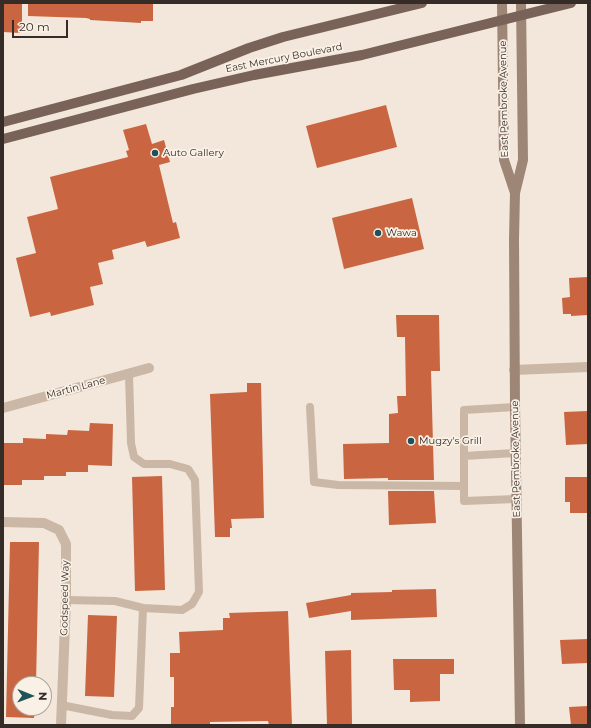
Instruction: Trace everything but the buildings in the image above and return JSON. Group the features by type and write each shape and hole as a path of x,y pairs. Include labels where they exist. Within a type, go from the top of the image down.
{"main road":[{"name":"East Mercury Boulevard","path":"3,122 181,75 249,48 283,38 422,3"},
{"name":"East Pembroke Avenue","path":"502,3 504,160 515,193"},
{"name":"East Pembroke Avenue","path":"520,725 514,370 515,193 523,160 521,3"},
{"name":"East Mercury Boulevard","path":"3,139 220,83 362,55 571,3"}],"street":[{"path":"514,370 588,367"},
{"name":"Martin Lane","path":"3,408 149,368"},
{"name":"Godspeed Way","path":"3,522 44,523 59,530 66,544 66,600 61,725"}],"lane":[{"path":"66,600 115,601 143,608 182,610 192,604 199,592 195,480 188,469 170,464 144,464 134,457 131,443 129,374"},
{"path":"310,407 314,482 338,485 464,486"},
{"path":"515,407 464,410 464,501 516,499"},
{"path":"464,456 516,453"},
{"path":"61,705 112,715 132,716 139,708 143,608"}],"place":[{"name":"Auto Gallery","path":"155,153"},
{"name":"Wawa","path":"378,233"},
{"name":"Mugzy's Grill","path":"411,441"}]}
